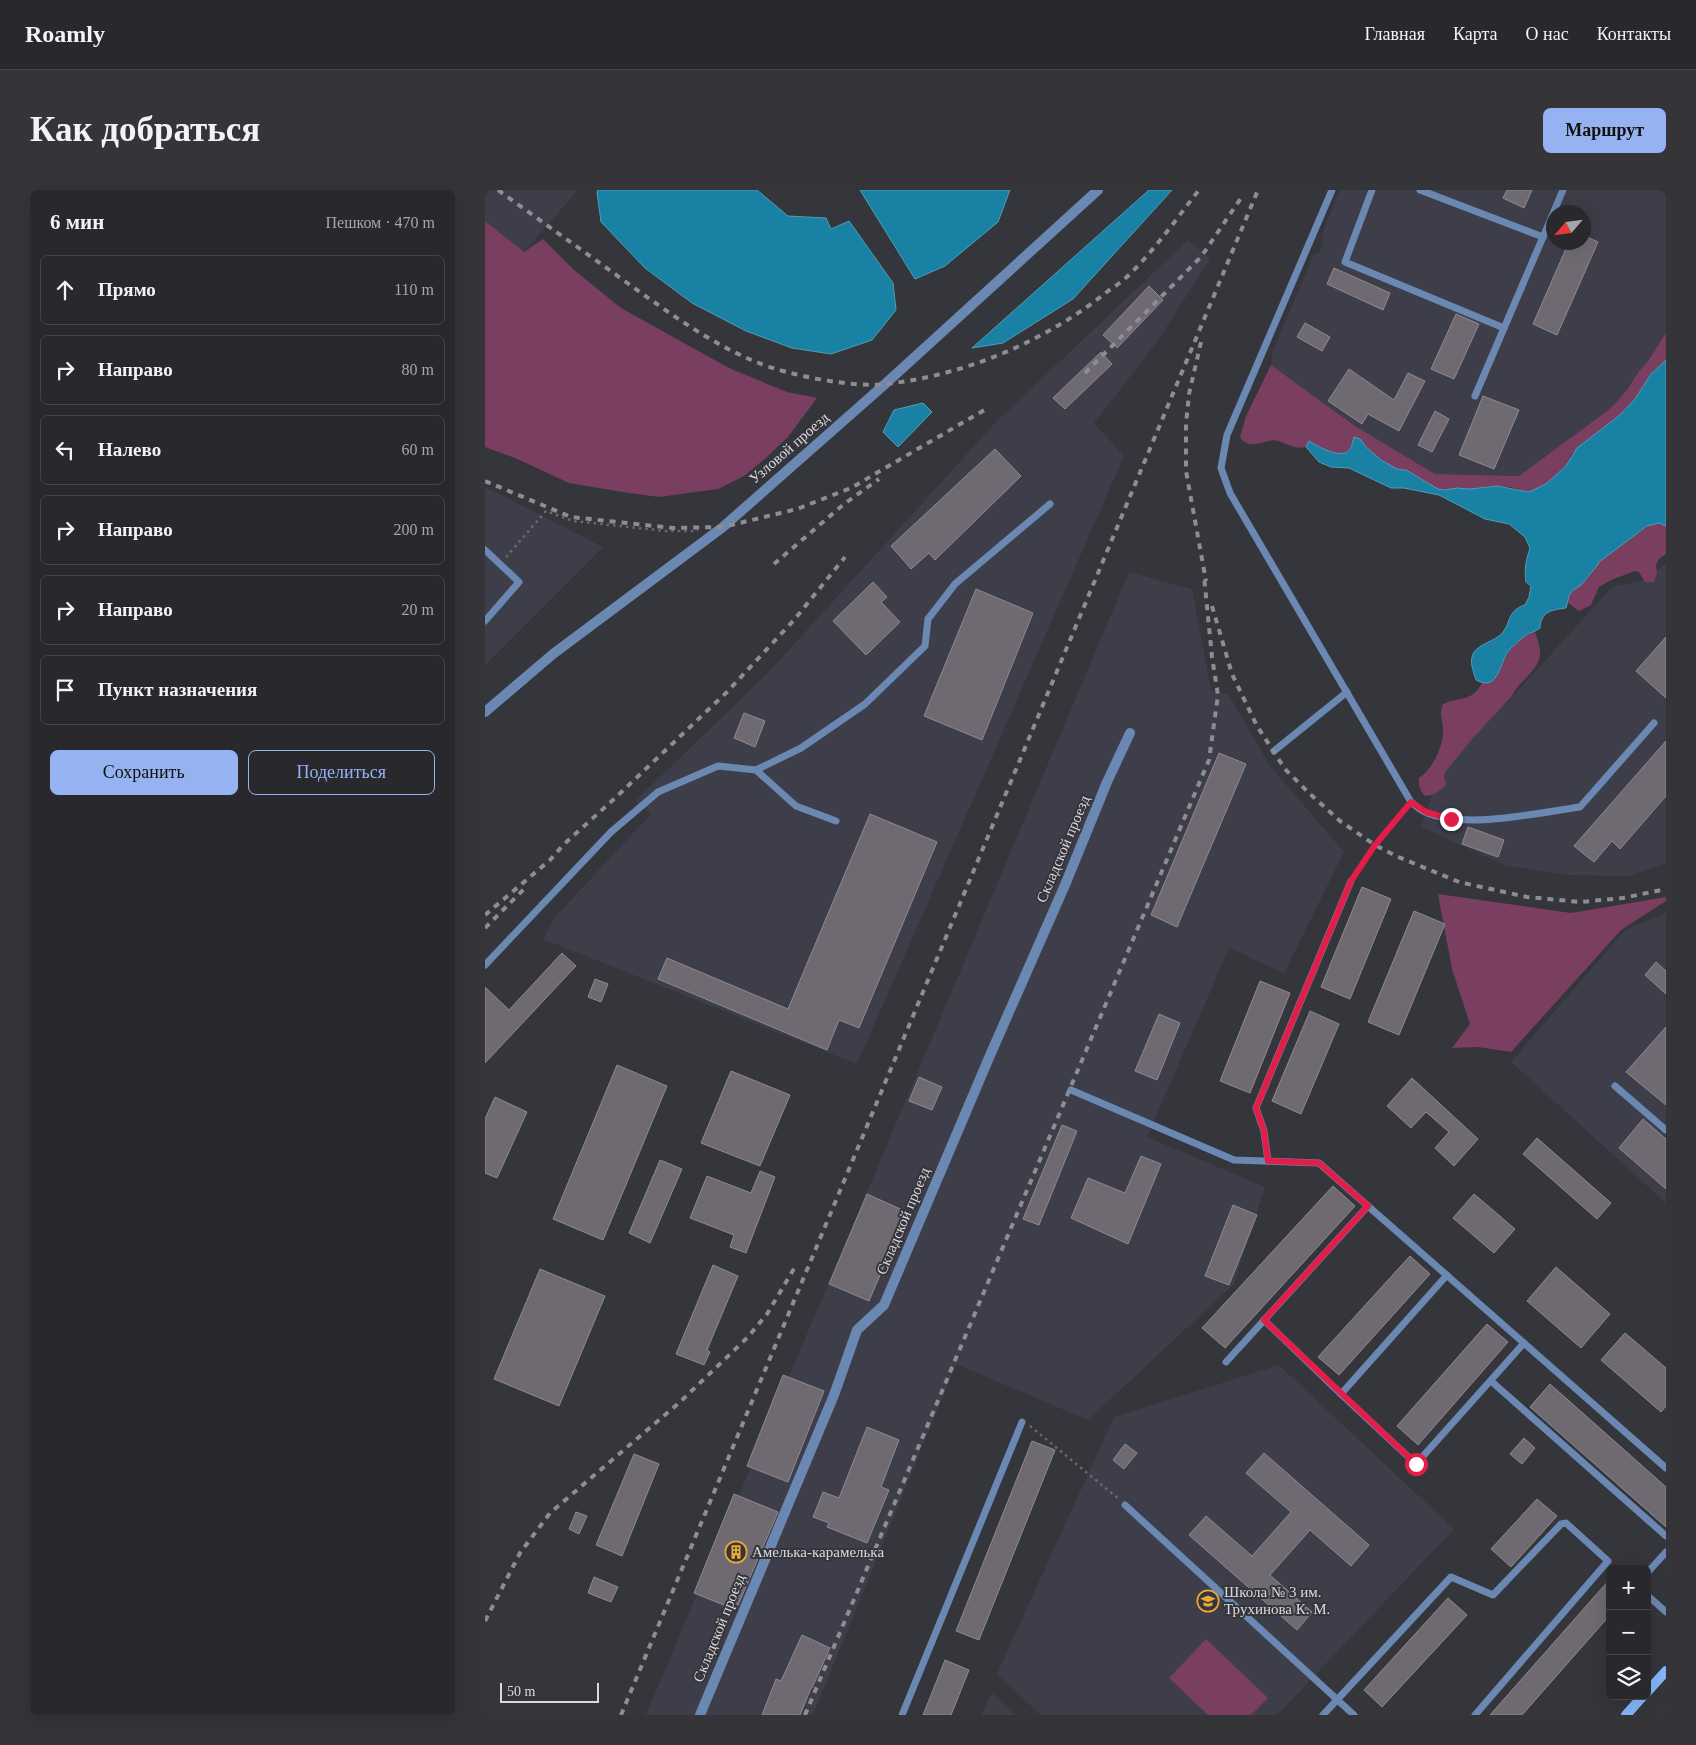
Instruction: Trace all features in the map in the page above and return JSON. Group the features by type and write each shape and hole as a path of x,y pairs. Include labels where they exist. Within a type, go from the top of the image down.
{"main road":[{"path":"1651,1688 1666,1671"},
{"path":"1626,1715 1639,1700"}],"street":[{"name":"Узловой проезд","path":"485,712 553,654 717,531 884,385 1098,190"},
{"name":"Складской проезд","path":"700,1715 834,1395 857,1330 884,1304 1065,885 1107,782 1130,733"}],"lane":[{"path":"1332,190 1227,435 1221,468 1230,493 1411,802 1426,812 1451,819 1515,816 1580,807 1654,723"},
{"path":"1372,190 1345,262 1504,328"},
{"path":"1420,190 1543,236"},
{"path":"1475,396 1563,190"},
{"path":"485,965 611,832 658,792 718,766 756,770 801,748 865,704 925,646 928,619 955,584 1050,504"},
{"path":"485,550 519,582 485,621"},
{"path":"1274,751 1347,692"},
{"path":"756,770 796,806 836,821"},
{"path":"1268,1161 1264,1131 1256,1108 1351,881"},
{"path":"1615,1086 1666,1130"},
{"path":"1071,1090 1234,1160 1319,1163 1666,1468"},
{"path":"1226,1362 1368,1206"},
{"path":"1341,1394 1447,1275"},
{"path":"1264,1320 1416,1464 1524,1343"},
{"path":"1491,1381 1666,1536"},
{"path":"902,1715 1022,1422"},
{"path":"1125,1505 1354,1715"},
{"path":"1323,1715 1451,1577 1493,1595 1561,1524 1566,1523 1608,1561 1475,1715"},
{"path":"1651,1569 1666,1552"},
{"path":"1651,1599 1666,1612"}],"path":[{"path":"500,564 546,511 573,522 665,531 717,531"},
{"path":"1351,881 1375,845 1411,802"},
{"path":"1022,1422 1031,1426 1125,1505"}],"shaded area":[{"path":"485,190 578,190 524,252 485,221"},
{"path":"1340,190 1666,190 1666,333 1627,390 1611,408 1519,476 1435,474 1355,426 1271,365 1273,350 1314,254 1319,253 1323,242 1321,236"},
{"path":"485,221 524,252 543,239 574,270 621,308 729,368 787,392 817,398 788,437 767,457 744,476 718,489 659,497 569,483 515,458 485,447"},
{"path":"1188,240 1210,259 1157,342 1094,423 1124,456 857,1064 543,939 556,916 651,814 635,801 768,673 996,422"},
{"path":"1666,333 1666,360 1651,374 1635,399 1610,424 1582,444 1572,454 1566,466 1546,484 1529,492 1510,487 1490,486 1470,489 1438,489 1406,470 1397,469 1381,460 1365,444 1355,438 1347,452 1339,454 1328,451 1309,441 1306,447 1298,448 1273,440 1249,444 1240,437 1246,416 1271,365 1355,426 1435,474 1519,476 1611,408 1627,390"},
{"path":"485,488 603,547 485,665"},
{"path":"1652,523 1666,526 1666,554 1659,559 1656,565 1657,572 1654,582 1645,582 1639,572 1635,571 1611,580 1599,587 1591,605 1579,611 1567,602 1572,591 1581,585 1598,562"},
{"path":"1666,563 1666,863 1629,876 1568,875 1507,866 1421,827 1442,764 1495,703 1504,706 1612,587 1649,579"},
{"path":"1129,572 1192,589 1211,690 1229,695 1270,766 1344,852 1284,973 1229,948 1147,1137 1265,1187 1234,1284 1088,1420 956,1364 813,1715 646,1715"},
{"path":"1535,632 1540,653 1536,667 1446,771 1444,777 1446,784 1444,787 1434,794 1425,796 1420,788 1419,778 1429,769 1440,749 1443,735 1441,713 1443,704 1474,694 1482,683 1488,683 1497,675 1510,649 1524,636"},
{"path":"1438,894 1571,913 1666,897 1666,901 1621,930 1511,1052 1478,1047 1452,1048 1470,1024 1452,969"},
{"path":"1666,913 1666,1203 1511,1062 1625,930"},
{"name":"Школа № 3 им. Трухинова К. М.","path":"1279,1365 1454,1529 1277,1715 1041,1715 997,1674 1114,1417"},
{"path":"1206,1639 1268,1698 1251,1715 1208,1715 1169,1678"},
{"path":"992,1693 1016,1715 981,1715"}],"water":[{"path":"598,190 757,190 788,216 826,218 831,229 849,221 893,283 896,310 872,340 831,354 792,348 746,331 692,303 645,268 601,222"},
{"path":"860,190 1010,190 998,222 945,266 915,279"},
{"path":"1149,190 1172,190 1073,299 1003,343 972,348"},
{"path":"1666,360 1666,526 1659,523 1647,526 1599,562 1581,585 1572,591 1566,608 1548,612 1541,622 1540,628 1526,635 1511,648 1494,679 1484,683 1476,680 1471,663 1474,653 1479,647 1503,632 1511,615 1514,611 1525,605 1529,597 1531,586 1526,582 1525,573 1530,548 1525,537 1509,524 1485,519 1439,495 1404,488 1391,488 1349,468 1331,467 1319,462 1306,447 1309,441 1330,451 1342,454 1350,449 1354,437 1360,439 1381,460 1397,469 1406,470 1438,489 1470,489 1497,486 1529,492 1546,484 1566,466 1577,448 1620,415 1635,399 1651,374"},
{"path":"923,403 932,412 898,447 883,432 894,410"}],"building":[{"path":"1507,190 1532,190 1524,208 1503,198"},
{"path":"1591,239 1598,242 1557,335 1533,324 1565,250 1591,250"},
{"path":"1334,268 1390,293 1383,310 1327,284"},
{"path":"1149,286 1163,300 1117,348 1103,335"},
{"path":"1456,314 1479,324 1454,379 1431,369"},
{"path":"1305,323 1330,337 1322,351 1297,337"},
{"path":"1101,352 1112,364 1065,409 1053,398"},
{"path":"1349,369 1394,400 1408,373 1425,381 1399,431 1368,414 1362,424 1328,401"},
{"path":"1483,396 1519,410 1494,469 1459,455"},
{"path":"1435,411 1449,419 1432,452 1418,445"},
{"path":"995,449 1021,476 935,560 929,553 911,569 891,546"},
{"path":"873,582 887,597 881,602 900,622 866,655 833,621"},
{"path":"976,589 1033,613 982,740 924,716"},
{"path":"1666,637 1666,698 1636,671"},
{"path":"744,713 765,721 755,747 734,738"},
{"path":"1666,741 1666,796 1620,849 1612,841 1594,862 1574,846"},
{"path":"1219,753 1246,764 1177,927 1151,915"},
{"path":"870,814 937,842 859,1028 839,1020 827,1050 658,979 667,958 788,1009"},
{"path":"1468,827 1504,840 1498,857 1462,844"},
{"path":"1362,887 1391,899 1350,999 1321,987"},
{"path":"1414,911 1445,924 1399,1035 1368,1022"},
{"path":"562,953 576,966 485,1063 485,987 509,1010"},
{"path":"1656,962 1666,971 1666,994 1645,975"},
{"path":"595,979 608,984 601,1002 588,997"},
{"path":"1260,981 1290,993 1250,1093 1220,1081"},
{"path":"1310,1011 1339,1024 1301,1114 1272,1101"},
{"path":"1159,1014 1180,1023 1157,1080 1135,1071"},
{"path":"1666,1027 1666,1105 1626,1072"},
{"path":"617,1065 667,1086 603,1240 553,1219"},
{"path":"731,1071 790,1095 760,1166 701,1143"},
{"path":"919,1077 942,1087 932,1110 909,1101"},
{"path":"1412,1078 1478,1139 1454,1166 1435,1148 1449,1132 1426,1112 1411,1128 1387,1106"},
{"path":"495,1097 527,1112 497,1178 485,1173 485,1119"},
{"path":"1643,1119 1666,1139 1666,1189 1619,1148"},
{"path":"1062,1125 1077,1131 1039,1225 1023,1219"},
{"path":"1537,1138 1611,1203 1597,1219 1523,1154"},
{"path":"1141,1156 1161,1164 1128,1244 1071,1218 1088,1178 1125,1193"},
{"path":"660,1160 682,1169 650,1243 629,1233"},
{"path":"760,1171 775,1177 746,1253 730,1247 734,1235 690,1218 707,1176 751,1193"},
{"path":"1333,1186 1355,1206 1225,1348 1202,1328"},
{"path":"867,1194 907,1212 869,1301 829,1284"},
{"path":"1474,1194 1515,1229 1494,1253 1453,1218"},
{"path":"1233,1205 1257,1215 1229,1285 1205,1276"},
{"path":"1410,1256 1430,1274 1339,1375 1318,1357"},
{"path":"713,1265 738,1276 707,1350 710,1352 704,1365 676,1354"},
{"path":"1556,1267 1610,1314 1581,1348 1527,1301"},
{"path":"540,1269 605,1296 559,1406 494,1379"},
{"path":"1487,1324 1508,1342 1418,1445 1397,1426"},
{"path":"1625,1333 1666,1368 1666,1406 1661,1412 1601,1360"},
{"path":"783,1375 824,1391 788,1482 747,1466"},
{"path":"1550,1384 1666,1487 1666,1527 1530,1407"},
{"path":"867,1427 899,1440 881,1487 889,1490 867,1543 827,1527 829,1523 813,1517 823,1492 839,1498"},
{"path":"1524,1438 1535,1448 1522,1464 1510,1454"},
{"path":"1032,1441 1055,1450 979,1640 956,1631"},
{"path":"1125,1444 1137,1453 1124,1469 1113,1460"},
{"path":"1264,1453 1369,1545 1351,1566 1310,1530 1270,1575 1312,1612 1297,1630 1189,1535 1206,1516 1252,1556 1291,1512 1246,1473"},
{"path":"634,1454 659,1464 622,1556 596,1545"},
{"name":"Амелька-карамелька","path":"734,1494 778,1512 736,1610 694,1593"},
{"path":"1537,1499 1557,1516 1511,1567 1491,1549"},
{"path":"576,1512 587,1516 579,1534 569,1529"},
{"path":"594,1577 618,1587 611,1602 588,1593"},
{"path":"1606,1584 1606,1620 1522,1715 1490,1715"},
{"path":"1448,1598 1467,1615 1382,1707 1364,1690"},
{"path":"802,1635 830,1648 800,1715 762,1715 776,1679 781,1681"},
{"path":"945,1660 969,1670 951,1715 923,1715"}],"railway":[{"path":"498,190 689,326 738,354 769,367 802,376 872,385 946,373 975,364 1032,340 1058,325 1084,309 1128,276 1158,243 1199,190"},
{"path":"621,1715 1258,190"},
{"path":"1085,373 1201,257 1243,195"},
{"path":"1201,342 1189,394 1186,424 1186,471 1206,581"},
{"path":"485,481 571,517 673,528 723,527 797,509 851,488 986,409"},
{"path":"774,564 844,504 879,479"},
{"path":"485,915 550,860 564,844 727,692 794,620 845,557"},
{"path":"805,1715 1209,760 1218,695 1212,657 1204,576"},
{"path":"1212,606 1232,674 1257,726 1285,769 1340,821 1375,845 1396,856 1459,882 1527,897 1580,902 1623,898 1666,889"},
{"path":"485,928 525,888"},
{"path":"485,1621 520,1553 550,1513 680,1402 748,1337 767,1314 795,1267"}],"place":[{"name":"Амелька-карамелька","path":"736,1552"},
{"name":"Школа № 3 им. Трухинова К. М.","path":"1208,1601"}],"route":[{"path":"1416,1464 1264,1320 1368,1206 1319,1163 1268,1161 1264,1131 1256,1108 1351,881 1375,845 1411,802 1426,812 1451,819"}]}
